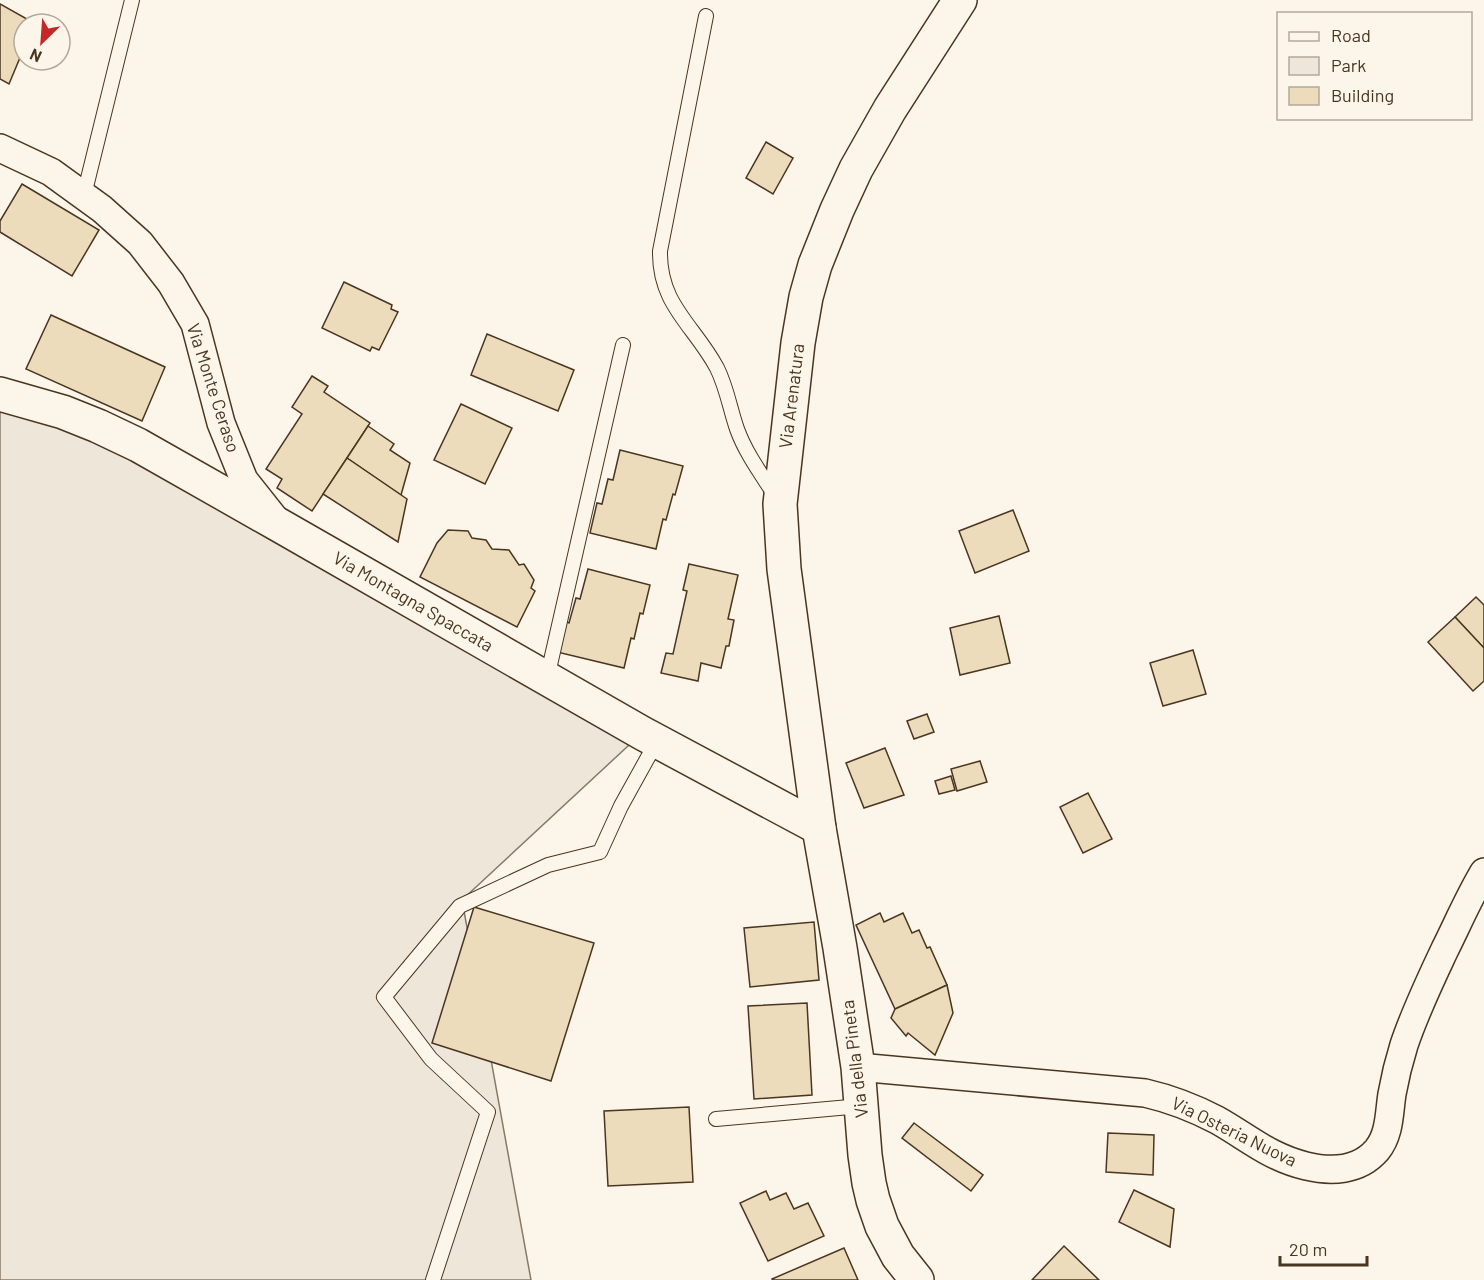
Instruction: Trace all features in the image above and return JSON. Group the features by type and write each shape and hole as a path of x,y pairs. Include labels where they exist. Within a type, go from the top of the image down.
{"street":[{"name":"Via Arenatura","path":"819,828 784,569 780,504 798,343 806,297 815,265 856,169 890,109 960,0"},
{"name":"Via Monte Ceraso","path":"0,148 51,172 102,208 140,243 171,283 195,324 221,423 244,480 279,525"},
{"name":"Via Montagna Spaccata","path":"0,394 63,412 113,433 657,741 819,828"},
{"name":"Via della Pineta","path":"819,828 858,1067 868,1173 877,1214 885,1234 898,1256 917,1280"},
{"name":"Via Osteria Nuova","path":"858,1067 1145,1093 1170,1099 1200,1112 1219,1121 1265,1151 1291,1162 1327,1170 1350,1167 1366,1160 1379,1148 1383,1140 1388,1125 1395,1080 1410,1028 1432,976 1484,872"}],"lane":[{"path":"84,195 132,0"},
{"path":"706,15 660,251 662,273 665,286 677,310 718,370 737,429 780,504"},
{"path":"548,678 623,345"},
{"path":"433,1280 488,1112 431,1059 384,998 460,906 548,865 600,852 621,806 657,741"},
{"path":"716,1119 861,1106"}],"green space":[{"path":"0,394 17,398 642,733 462,900 531,1280 0,1280"}],"building":[{"path":"0,4 14,12 12,12 12,72 14,72 9,84 0,79"},
{"path":"766,142 793,158 773,194 746,178"},
{"path":"22,184 99,230 72,276 0,232 0,221"},
{"path":"344,282 392,305 391,309 398,312 379,350 372,347 370,351 322,328"},
{"path":"51,315 165,367 142,421 26,369"},
{"path":"487,334 574,370 558,411 471,375"},
{"path":"312,376 328,386 324,392 370,423 312,511 277,488 282,479 266,469 302,414 292,407"},
{"path":"461,404 512,428 485,484 434,460"},
{"path":"368,426 394,444 390,450 410,463 401,495 347,458"},
{"path":"620,450 683,466 666,520 663,519 656,549 590,533 597,503 602,504 608,479 613,480"},
{"path":"347,458 407,499 398,542 323,494"},
{"path":"1013,510 1029,551 975,573 959,531"},
{"path":"448,530 468,531 472,538 486,540 492,549 509,550 519,565 524,564 534,580 531,588 535,591 517,627 420,577 437,543"},
{"path":"689,564 738,575 728,619 734,620 729,646 726,646 721,668 701,663 698,681 661,673 666,653 673,654 687,591 683,590"},
{"path":"588,569 650,585 643,614 640,613 634,639 631,638 624,668 557,652 565,621 569,623 576,598 580,599"},
{"path":"1476,597 1484,605 1484,648 1455,617"},
{"path":"999,616 1010,663 960,675 950,628"},
{"path":"1455,617 1484,648 1484,681 1473,691 1428,642"},
{"path":"1193,650 1206,694 1163,706 1150,663"},
{"path":"927,714 934,732 914,739 907,721"},
{"path":"885,748 904,795 864,808 846,763"},
{"path":"980,761 987,782 957,791 951,769"},
{"path":"951,776 955,790 939,794 935,781"},
{"path":"1088,793 1112,839 1083,853 1060,807"},
{"path":"474,907 594,943 551,1081 432,1043"},
{"path":"880,913 884,922 903,913 912,933 919,930 927,948 930,947 947,985 895,1009 856,925"},
{"path":"814,922 819,980 750,987 744,928"},
{"path":"947,985 953,1013 935,1055 908,1033 906,1036 891,1018 895,1009"},
{"path":"807,1003 812,1095 754,1099 748,1006"},
{"path":"689,1107 693,1182 608,1186 604,1111"},
{"path":"914,1123 983,1175 971,1191 902,1138"},
{"path":"1108,1133 1154,1135 1153,1175 1106,1172"},
{"path":"1134,1190 1174,1209 1170,1247 1119,1222"},
{"path":"766,1191 770,1200 786,1193 794,1209 808,1203 824,1236 768,1261 740,1203"},
{"path":"1064,1246 1099,1280 1032,1280"},
{"path":"844,1248 858,1280 772,1279"}]}
